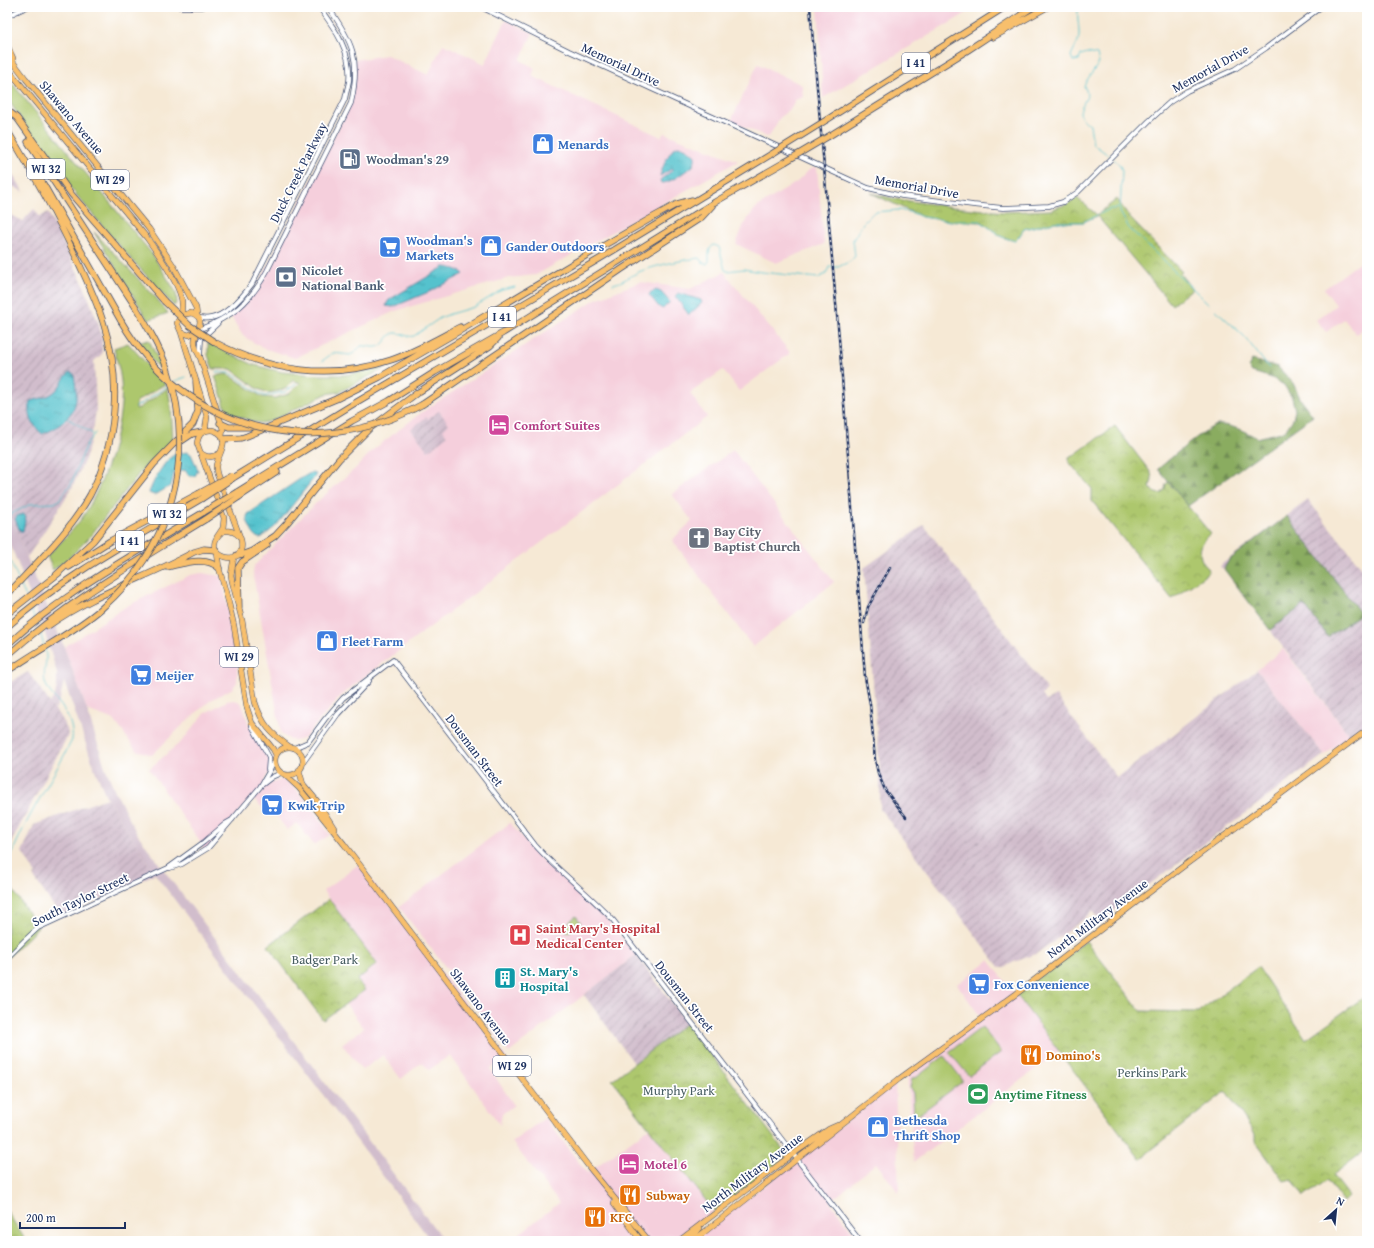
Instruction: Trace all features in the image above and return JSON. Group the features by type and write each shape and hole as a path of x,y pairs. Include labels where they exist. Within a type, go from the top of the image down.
{"highway":[{"name":"I 41","path":"7,627 60,585 199,496 596,261 828,119 1005,7"},
{"name":"I 41","path":"7,645 28,626 65,597 101,574 204,512 238,495 352,421 389,401 435,372 503,333 715,202 829,136 968,50 1033,7"},
{"path":"968,50 1047,7"},
{"name":"WI 32","path":"7,108 150,331 164,360 172,382 180,430 179,455 175,486 169,510 149,553 131,578 115,596 92,616 7,671"},
{"path":"11,113 72,195 164,302 189,324 216,343 254,360 283,367 318,371 344,370 369,366 391,360 423,346 474,319 484,317"},
{"path":"7,126 59,211 121,321 143,353 172,383 209,408 250,425 278,431 323,434 341,432 371,426 423,404 616,272 702,217 715,202"},
{"name":"WI 32","path":"7,130 34,175 63,229 91,290 107,336 111,352 114,380 112,430 105,458 98,477 84,505 68,528 9,593"},
{"path":"222,437 241,438 336,399 484,317 582,258 677,204 700,197"},
{"path":"239,607 237,573 240,565 263,548 275,536 339,459 369,429 417,393 490,346 503,333"},
{"path":"7,614 56,575 88,546 150,468 187,432 196,420 199,408 196,382"},
{"path":"220,423 234,428 264,426 277,423"},
{"path":"163,454 189,436 204,432"},
{"path":"8,655 72,607 206,519 238,495"},
{"path":"56,575 110,541 199,496"},
{"path":"236,556 252,551 275,536"},
{"path":"72,607 194,552 204,549 216,551"},
{"path":"161,567 199,561 213,563 219,568"}],"main road":[{"path":"7,45 14,63"},
{"name":"Shawano Avenue","path":"7,54 149,229 173,265 196,308 198,317"},
{"name":"Shawano Avenue","path":"7,69 139,228 152,246 180,292 182,302 181,315"},
{"path":"191,312 198,317 200,324 195,343 223,429 223,447 216,464 217,474 242,544 240,552 236,556 226,558 216,551 215,545 217,536 223,528 224,518 197,447 198,439 204,432 207,417 206,410 177,323 181,315 191,312"},
{"path":"181,332 189,335 198,331"},
{"path":"204,432 214,430 222,437"},
{"path":"199,450 206,456 210,457 215,456 222,451"},
{"path":"217,536 220,533 228,531 236,533 239,536"},
{"name":"WI 29","path":"216,551 229,604 246,708 252,723 276,755"},
{"name":"WI 29","path":"236,556 231,574 239,607 253,693 259,715 274,735 301,755 302,764"},
{"name":"North Military Avenue","path":"693,1241 903,1076 1016,994 1181,868 1367,730"},
{"path":"274,762 276,755 282,749 292,747"},
{"name":"WI 29","path":"274,762 275,767 283,774"},
{"path":"283,774 293,775 300,770 302,764"},
{"name":"Shawano Avenue","path":"300,770 303,784 317,801 344,844"},
{"name":"Shawano Avenue","path":"283,774 298,788 344,844 615,1200 649,1241"},
{"name":"North Military Avenue","path":"679,1241 793,1154 829,1129 841,1124"},
{"name":"Shawano Avenue","path":"615,1200 614,1204 642,1241"},
{"path":"688,1241 707,1220"}],"street":[{"path":"7,16 27,7"},
{"path":"180,7 202,7"},
{"name":"Duck Creek Parkway","path":"198,317 210,318 220,314 238,301 252,284 345,99 349,81 349,63 342,42 319,7"},
{"name":"Duck Creek Parkway","path":"219,322 236,311 247,301 261,283 351,103 355,84 356,65 350,42 328,7"},
{"name":"Memorial Drive","path":"481,7 608,69 858,184 883,193 984,206 1046,207 1060,203 1072,197 1152,118 1174,99 1199,85 1235,69 1266,48 1320,7"},
{"path":"198,331 219,322"},
{"path":"200,357 201,339 219,322"},
{"name":"Dousman Street","path":"373,676 393,660 535,845 557,868 600,906 617,925 860,1241"},
{"path":"292,747 308,742 338,704 354,689 373,676"},
{"path":"302,764 338,714 373,676"},
{"path":"246,708 248,719 270,758 270,764 265,779"},
{"name":"South Taylor Street","path":"7,958 38,928 168,868 182,864 205,851 224,831 260,787 274,762"},
{"name":"South Taylor Street","path":"260,787 270,779 283,774"},
{"name":"South Taylor Street","path":"168,868 232,820"}],"shaded area":[{"path":"818,7 977,7 823,98"},
{"path":"506,20 533,33 520,60 535,68 532,76 661,137 664,133 738,161 536,275 509,278 395,311 295,358 263,348 243,336 230,315 255,292 351,103 354,60 387,55 428,75 443,44 485,64"},
{"path":"758,64 802,85 803,97 795,100 793,105 779,119 770,135 767,137 731,121"},
{"path":"7,165 24,192 7,183"},
{"path":"817,168 824,244 776,263 736,244 744,224 755,209 797,182 809,170"},
{"path":"34,209 40,217 48,212 82,281 99,325 102,339 102,354 94,361 96,409 87,454 72,488 27,558 7,505 7,213 23,221"},
{"path":"1367,257 1367,326 1356,334 1344,319 1326,332 1316,320 1336,305 1324,289"},
{"path":"724,272 789,351 789,354 739,391 723,370 690,393 707,417 359,681 340,697 304,738 296,741 281,734 253,574 254,566 318,501 355,469 373,450 422,412 596,299 640,282 690,289"},
{"path":"439,411 449,424 443,430 447,436 428,451 411,429 426,417 428,419"},
{"path":"733,450 834,582 753,647 672,540 692,521 672,494"},
{"path":"1308,500 1367,574 1367,723 1350,736 1224,569 1220,567"},
{"path":"7,505 64,647 87,710 105,767 115,791 136,832 444,1241 429,1241 428,1237 327,1100 155,874 107,798 95,770 64,681 60,699 55,709 50,703 55,695 57,673 45,633 7,536"},
{"path":"924,525 1044,685 1046,690 1042,695 1046,701 1056,696 1117,778 1257,670 1324,755 1100,921 1092,911 1084,919 1036,954 1000,968 880,809 880,771 864,568"},
{"path":"202,573 221,576 238,651 237,682 233,688 211,700 152,755 136,750 114,720 87,710 64,647 127,606 190,575"},
{"path":"1283,649 1350,736 1324,755 1257,670"},
{"path":"28,672 60,717 67,729 68,735 7,850 7,684"},
{"path":"233,700 242,704 248,722 267,757 274,758 274,763 264,781 267,785 282,779 292,785 312,808 330,835 314,845 297,823 287,830 276,815 274,817 251,798 205,851 149,769 182,741 205,713 227,701"},
{"path":"107,798 155,874 61,917 33,876 36,874 22,852 34,825"},
{"name":"Saint Mary's Hospital Medical Center","path":"510,823 539,857 603,915 636,955 509,1053 454,978 399,907"},
{"path":"359,864 506,1057 490,1069 514,1105 502,1114 500,1125 450,1055 429,1070 422,1062 401,1079 383,1055 362,1070 342,1044 364,1028 345,1003 365,990 357,980 377,964 323,891"},
{"path":"636,955 687,1023 634,1063 584,995"},
{"path":"989,960 1059,1051 914,1162 907,1074 982,1019 957,984"},
{"path":"895,1083 899,1193 876,1163 830,1202 860,1241 693,1241"},
{"path":"545,1118 587,1173 649,1128 714,1211 673,1241 510,1241 559,1203 512,1142"}],"green space":[{"path":"7,77 152,254 176,292 177,302 174,306 115,241 69,186 39,146 7,98"},
{"path":"871,193 895,199 1004,212 1050,210 1067,204 1077,198 1097,215 1117,199 1130,218 1182,272 1180,274 1192,289 1172,305 1097,216 1083,222 1054,222 1024,229 1015,241 1002,237 982,222 951,221 922,217"},
{"path":"94,232 157,299 168,313 148,320"},
{"path":"149,340 163,370 148,357 138,343"},
{"path":"128,343 165,384 136,402 136,409 168,388 173,440 141,471 88,539 70,557 53,570 47,556 70,533 82,518 106,471 112,452 120,415 121,381 114,348"},
{"path":"208,343 254,365 282,372 316,375 345,375 387,367 339,392 326,394 271,421 261,423 254,422 227,412 215,376 226,374 231,376 262,397 275,398 289,394 300,383 293,380 287,388 268,393 258,389 231,369 213,369 208,355"},
{"path":"1252,360 1278,367 1293,383 1301,400 1313,416 1188,506 1158,469 1179,451 1205,431 1218,425 1233,427 1257,438 1285,431 1293,419 1295,410 1292,398 1284,385 1272,378 1252,372 1248,367"},
{"path":"1115,426 1151,473 1152,479 1150,487 1152,490 1155,493 1162,493 1168,482 1211,534 1203,542 1200,551 1202,561 1209,569 1207,574 1172,599 1092,501 1092,489 1069,462 1069,457"},
{"path":"1287,516 1361,614 1328,637 1304,605 1270,630 1224,569 1229,560"},
{"path":"7,881 38,928 7,958"},
{"name":"Badger Park","path":"329,899 377,964 357,980 365,990 323,1020 268,946"},
{"path":"576,916 581,923 568,933 563,927"},
{"name":"Perkins Park","path":"1086,941 1141,1011 1198,1012 1258,967 1306,1039 1367,995 1367,1149 1333,1175 1349,1196 1343,1202 1327,1180 1304,1197 1292,1179 1284,1181 1255,1141 1255,1134 1226,1091 1140,1159 1016,994"},
{"name":"Murphy Park","path":"687,1023 785,1152 785,1157 714,1211 612,1080"},
{"path":"982,1027 1001,1052 969,1076 949,1052"},
{"path":"944,1056 962,1079 962,1082 914,1118 913,1093 910,1088 912,1079 917,1077"},
{"path":"7,1211 26,1241 7,1241"}],"water":[{"path":"678,146 692,152 695,156 693,166 673,179 665,183 661,183 660,180 673,170 673,168 660,176 669,154"},
{"path":"444,267 455,269 464,274 431,291 393,307 386,306 388,301 392,298"},
{"path":"656,290 661,292 670,302 663,309 659,307 649,295 651,292"},
{"path":"678,293 701,300 702,303 689,315 675,296"},
{"path":"70,372 74,374 76,397 75,406 64,422 42,434 31,419 30,401 46,397 53,393"},
{"path":"187,452 191,454 198,470 195,476 189,476 185,470 174,473 171,486 154,495 149,493 153,483 170,457 179,453"},
{"path":"312,472 316,474 314,478 276,526 261,538 258,538 252,532 247,520 248,514"},
{"path":"22,514 26,516 23,531 20,531 15,519 17,516"}],"waterway":[{"path":"1079,7 1079,38 1071,56 1073,61 1079,60 1081,55 1087,53 1097,55 1099,63 1084,86 1088,94 1080,110 1080,114 1090,125 1093,144 1111,157"},
{"path":"1114,159 1122,170 1120,212 1129,228 1209,304"},
{"path":"613,284 621,282 641,271 670,263 699,258 702,262 707,264 709,261 710,250 714,245 719,247 725,270 727,271 744,269 818,278 826,274 829,267 838,267 851,261 855,256 853,240 863,223 874,212 899,210 913,213 922,217 951,221 980,221 1002,237 1015,241 1024,229 1054,222 1083,222 1110,209 1120,208"},
{"path":"322,361 333,353 350,355 361,346 380,346 393,333 414,336 440,318 474,307 502,290 515,287"},
{"path":"1216,310 1244,336 1269,368"},
{"path":"216,372 231,373 265,396 285,392 296,384"},
{"path":"175,381 186,377"},
{"path":"136,407 169,385"},
{"path":"67,418 93,434"},
{"path":"7,516 31,504 54,503 58,501 71,484 87,443 95,433"},
{"path":"7,554 18,579"},
{"path":"20,584 26,597"},
{"path":"31,610 35,620"},
{"path":"40,632 44,646"},
{"path":"7,867 13,850 29,818 72,740 71,725 67,716 46,685 44,676 46,658 45,649"}],"railway":[{"path":"810,7 839,338 865,677 870,704 875,760 878,773 885,790 906,817"},
{"path":"864,623 868,607 890,568"}],"place":[{"name":"Menards","path":"543,144"},
{"name":"Woodman's 29","path":"350,159"},
{"name":"Gander Outdoors","path":"491,246"},
{"name":"Woodman's Markets","path":"390,247"},
{"name":"Nicolet National Bank","path":"286,277"},
{"name":"Comfort Suites","path":"499,425"},
{"name":"Bay City Baptist Church","path":"699,538"},
{"name":"Fleet Farm","path":"327,641"},
{"name":"Meijer","path":"141,675"},
{"name":"Kwik Trip","path":"272,805"},
{"name":"Saint Mary's Hospital Medical Center","path":"520,935"},
{"name":"St. Mary's Hospital","path":"505,978"},
{"name":"Fox Convenience","path":"979,984"},
{"name":"Domino's","path":"1031,1055"},
{"name":"Anytime Fitness","path":"978,1094"},
{"name":"Bethesda Thrift Shop","path":"878,1127"},
{"name":"Motel 6","path":"629,1164"},
{"name":"Subway","path":"630,1195"},
{"name":"KFC","path":"595,1217"}]}
